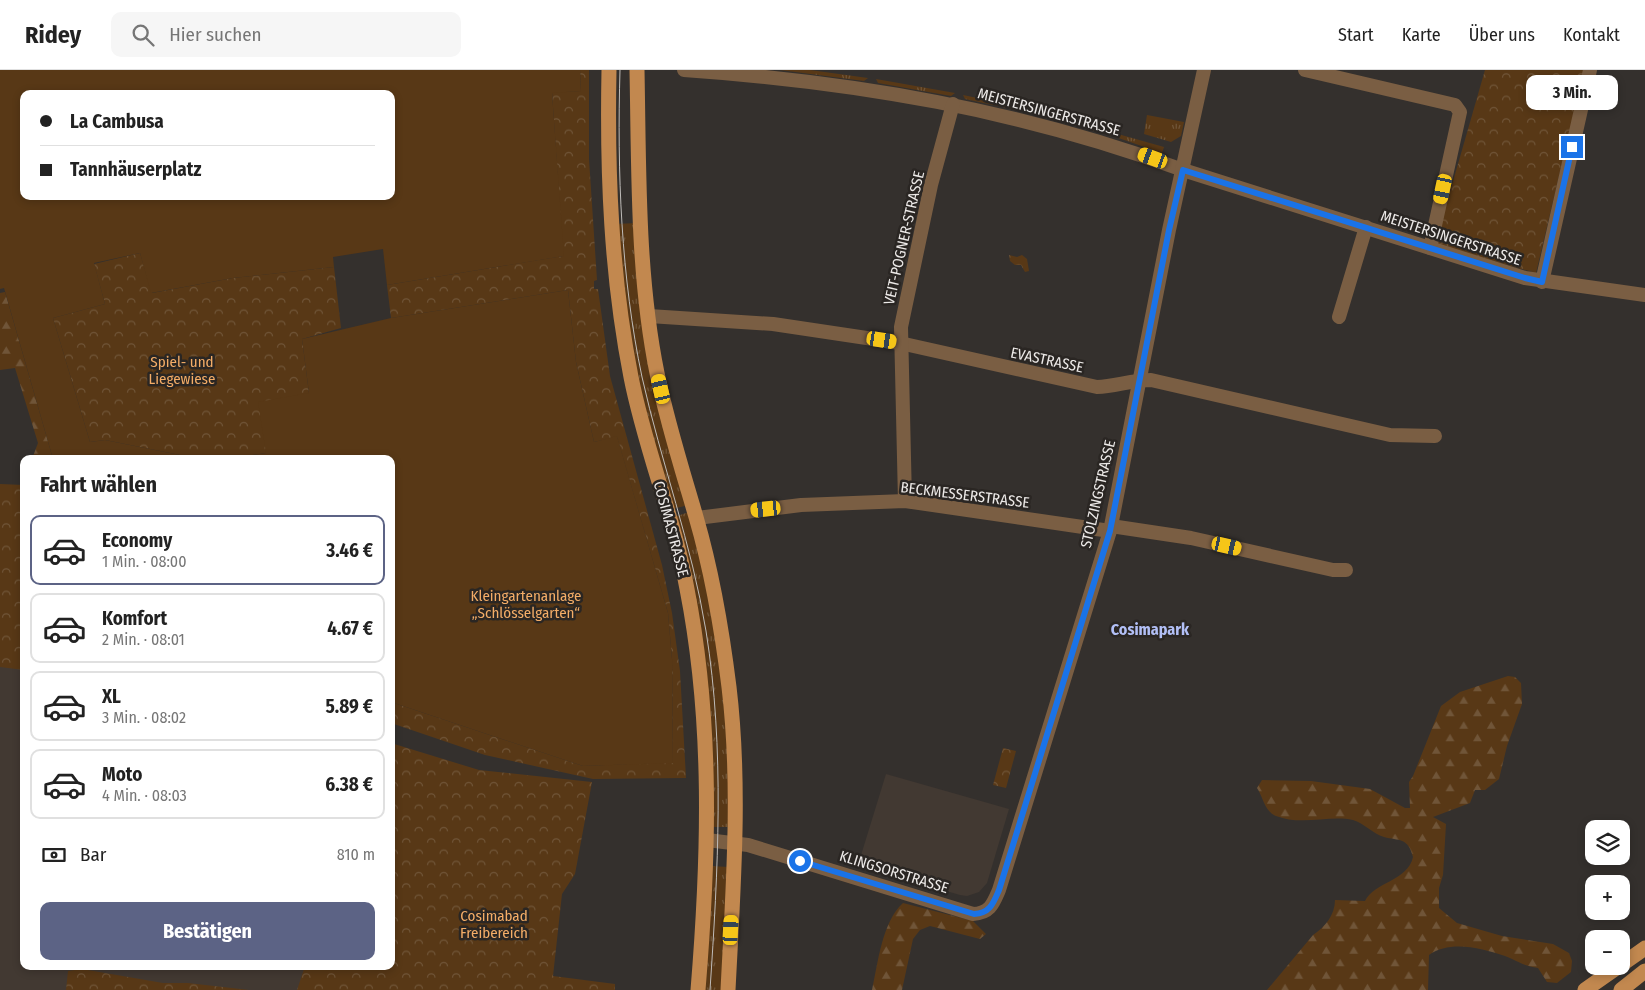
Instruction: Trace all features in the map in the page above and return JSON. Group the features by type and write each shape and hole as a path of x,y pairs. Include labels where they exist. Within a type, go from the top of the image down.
{"main road":[{"name":"COSIMASTRASSE","path":"609,70 608,159 616,281 631,378 647,446 687,588 700,676 705,730 707,840 698,990"},
{"name":"COSIMASTRASSE","path":"637,70 640,219 649,316 661,389 697,518 716,600 729,688 735,842 728,990"},
{"path":"1630,959 1645,948"},
{"path":"1621,990 1645,971"},
{"path":"1586,990 1607,975"}],"street":[{"name":"MEISTERSINGERSTRASSE","path":"684,70 827,82 953,104 1043,124 1525,278 1542,282 1645,294"},
{"name":"STOLZINGSTRASSE","path":"984,913 991,907 999,890 1110,528 1204,70"},
{"path":"1304,70 1455,105 1460,112 1430,248"},
{"path":"1542,282 1590,70"},
{"name":"VEIT-POGNER-STRASSE","path":"905,501 900,327 931,185 953,104"},
{"name":"MEISTERSINGERSTRASSE","path":"1339,317 1366,227"},
{"name":"EVASTRASSE","path":"649,316 773,324 900,343 1097,387 1117,386 1139,380 1151,380 1390,435 1434,436"},
{"name":"BECKMESSERSTRASSE","path":"697,518 801,505 905,501 1191,538 1333,570 1346,570"},
{"name":"KLINGSORSTRASSE","path":"707,840 735,842 974,914 984,913"}],"shaded area":[{"path":"20,600 20,970 310,970 303,990 0,990 0,601"},
{"path":"886,774 1009,809 987,883 979,892 967,896 960,895 858,865"}],"green space":[{"path":"0,70 580,70 581,91 552,93 564,256 387,285 383,249 333,257 334,267 233,278 151,293 140,253 94,263 105,304 53,318 90,442 105,440 180,455 52,455 4,288 0,289"},
{"path":"580,70 589,70 589,159 597,280 594,281 594,289 598,289 610,376 662,565 672,613 680,671 686,778 593,779 485,755 395,724 395,703 583,766 673,762 672,659 668,613 617,437 594,442 576,362 568,290 391,318 387,285 563,256 552,92 581,91"},
{"path":"780,70 810,70 868,78 864,81"},
{"path":"1485,70 1584,70 1536,273 1435,244"},
{"path":"876,79 955,93 951,96 878,83"},
{"path":"963,95 1025,108 1022,111 965,99"},
{"path":"1047,114 1164,147 1162,153 1104,133 1049,119"},
{"path":"1147,115 1184,122 1181,136 1171,142 1144,134"},
{"path":"638,223 638,256 689,505 672,509 657,461 633,359 615,224"},
{"name":"Spiel- und Liegewiese","path":"140,253 152,293 233,278 334,267 341,328 302,339 309,393 266,453 252,455 180,455 105,440 90,442 53,318 105,304 94,264"},
{"path":"1009,255 1017,257 1022,255 1027,259 1029,271 1025,272 1021,265 1015,265 1010,261"},
{"name":"Kleingartenanlage „Schlösselgarten“","path":"568,290 576,362 594,442 617,436 668,613 672,659 673,763 583,766 395,703 395,455 252,455 266,453 258,402 309,393 302,339 391,318"},
{"path":"5,292 52,455 34,455 38,443 15,368 0,370 0,293"},
{"path":"0,484 20,485 20,670 0,667"},
{"path":"692,511 703,556 727,713 729,827 714,827 711,825 674,517"},
{"path":"1508,676 1515,677 1521,683 1522,704 1507,746 1499,779 1485,790 1475,790 1470,803 1433,817 1446,824 1443,875 1439,888 1439,908 1457,923 1502,936 1553,944 1569,953 1572,961 1571,972 1557,983 1547,982 1538,968 1486,950 1456,947 1437,950 1429,955 1428,990 1267,990 1313,935 1322,928 1333,911 1335,900 1365,901 1376,889 1405,871 1413,857 1406,843 1380,836 1353,820 1295,820 1272,814 1257,788 1262,780 1311,781 1370,789 1405,808 1410,808 1409,782 1441,706 1460,692"},
{"name":"Cosimabad Freibereich","path":"395,744 479,770 592,782 575,874 562,894 553,976 615,984 615,990 297,990 304,970 395,970"},
{"path":"1003,748 1016,751 1006,788 993,785"},
{"path":"710,866 729,867 722,990 705,990"},
{"path":"903,903 973,921 986,934 980,939 930,926 920,930 913,939 902,990 872,990 886,932 890,921"},
{"path":"88,970 163,983 188,983 249,990 66,990 68,971"}],"tram line":[{"path":"620,70 620,186 629,301 642,377 693,567 706,631 712,675 716,720 718,810 710,990"}],"district":[{"name":"Cosimapark","path":"1150,629"}],"route":[{"path":"800,861 974,914 984,913 991,907 999,890 1110,531 1169,230 1183,170 1542,282 1572,147"}]}
